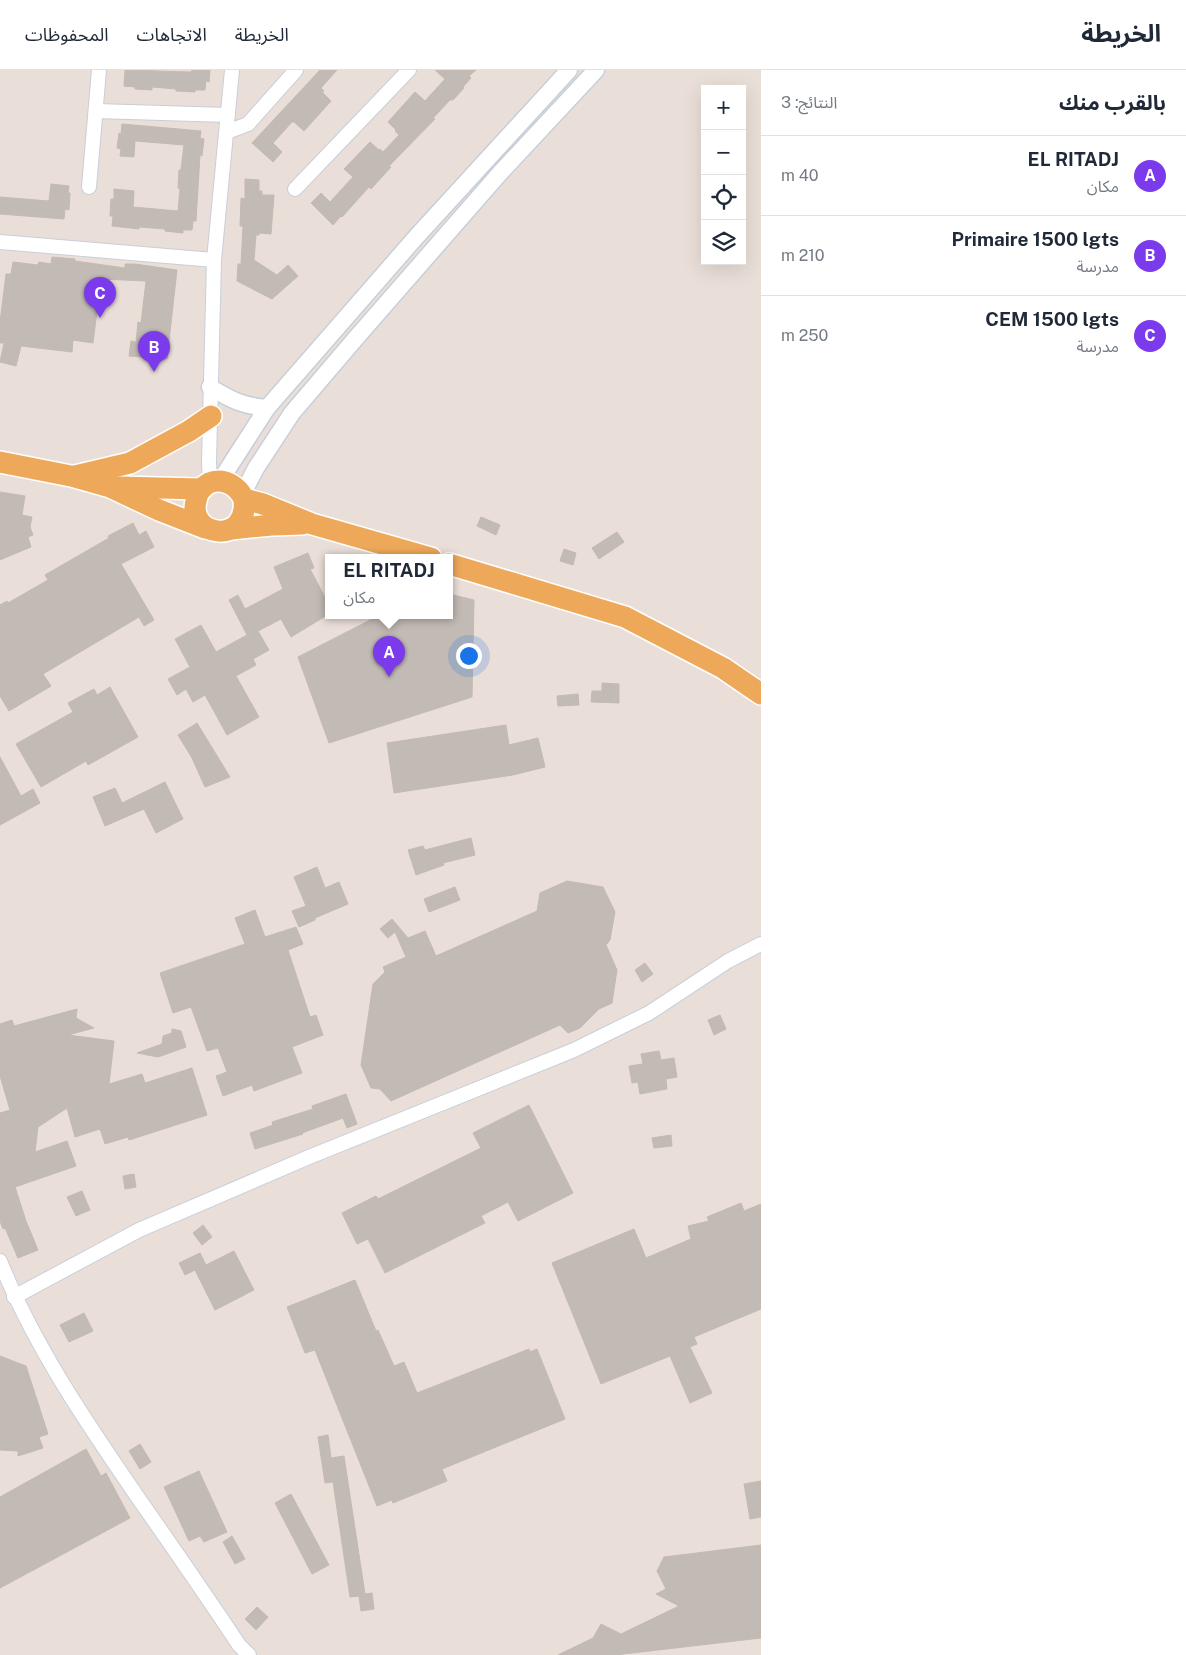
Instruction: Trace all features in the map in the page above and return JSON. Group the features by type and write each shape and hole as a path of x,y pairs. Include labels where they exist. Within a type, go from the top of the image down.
{"main road":[{"path":"71,476 130,463 189,431 211,416"},
{"path":"0,462 71,476 110,487 159,510 213,531 222,532 272,525 312,524"},
{"path":"110,487 229,483 243,497 245,508 243,517 231,530"},
{"path":"206,528 199,521 195,513 195,505 197,496 210,484"},
{"path":"243,497 312,524 417,554"},
{"path":"453,565 626,617 723,668 761,694"}],"street":[{"path":"89,187 99,70"},
{"path":"210,484 210,387 214,260 232,70"},
{"path":"227,132 248,124 296,70"},
{"path":"296,189 410,70"},
{"path":"210,484 267,408 417,236 569,70"},
{"path":"243,497 256,468 292,413 500,173 596,70"},
{"path":"96,111 228,115"},
{"path":"0,242 214,260"},
{"path":"210,387 231,400 251,406 267,408"},
{"path":"14,1297 139,1230 309,1157 574,1050 649,1013 728,961 761,944"},
{"path":"0,1261 14,1297 38,1343 94,1434 239,1645 249,1655"}],"building":[{"path":"125,70 191,72 192,70 210,70 209,82 206,81 205,90 195,90 195,92 152,87 152,90 135,89 135,87 124,86"},
{"path":"320,70 337,70 321,88 324,91 322,92 331,101 304,131 292,122 273,143 282,152 273,162 252,143"},
{"path":"435,70 476,70 469,76 471,78 464,88 433,118 435,119 389,166 391,167 371,189 369,187 333,225 311,203 321,193 330,202 353,177 344,169 370,142 383,152 399,135 388,122 415,92 425,101 445,79"},
{"path":"122,124 201,131 200,138 204,139 202,156 200,155 196,221 193,221 192,230 183,230 183,233 165,231 165,229 112,226 113,216 110,216 111,199 114,199 114,189 134,191 133,207 178,211 179,170 181,170 184,145 135,141 134,157 120,156 121,149 117,148"},
{"path":"245,179 259,180 259,191 262,191 262,195 274,195 271,234 259,233 259,235 256,235 254,260 277,275 288,265 298,276 272,299 237,281 238,264 241,264 243,226 240,226 241,198 245,199"},
{"path":"51,184 69,186 69,210 65,209 64,219 0,214 0,197 49,201"},
{"path":"52,257 125,268 125,264 135,264 177,270 167,359 129,356 131,341 136,342 138,322 141,323 146,281 101,279 93,343 73,340 72,352 21,346 16,366 0,362 4,343 0,343 0,322 6,274 11,274 13,262 38,265 39,262 51,264"},
{"path":"0,492 25,496 22,515 32,517 30,527 33,535 28,537 31,547 0,560"},
{"path":"481,517 500,525 496,535 477,526"},
{"path":"133,523 139,535 146,531 154,547 121,564 154,620 144,626 139,617 43,674 51,686 9,711 0,696 0,605 7,601 8,603 48,580 45,575 109,538 108,536"},
{"path":"617,532 624,542 599,559 592,548"},
{"path":"564,549 576,553 573,565 560,561"},
{"path":"308,553 314,568 310,569 325,597 325,616 291,637 281,619 258,631 269,650 253,659 256,665 236,676 259,717 227,735 205,695 193,702 186,689 177,695 168,679 190,667 175,639 201,625 216,652 247,635 229,600 238,595 245,609 283,589 274,567"},
{"path":"453,595 474,600 472,697 329,743 298,657 372,619 453,619"},
{"path":"602,683 619,684 619,703 591,702 592,691 602,691"},
{"path":"110,687 138,737 88,765 86,761 41,787 16,744 73,712 68,703 94,689 97,695"},
{"path":"578,694 579,705 558,706 557,696"},
{"path":"197,723 230,777 205,787 192,758 178,735"},
{"path":"506,725 509,745 538,738 545,767 513,775 394,793 387,743"},
{"path":"0,757 21,796 33,789 40,803 0,825"},
{"path":"165,782 183,819 156,833 144,809 105,826 93,797 115,788 122,803"},
{"path":"471,838 475,855 443,863 444,865 416,875 408,850 423,846 425,850"},
{"path":"317,867 325,888 339,882 348,904 299,927 292,911 306,906 294,877"},
{"path":"567,881 603,887 615,912 610,940 606,945 617,970 612,1003 599,1009 580,1028 568,1033 560,1025 391,1101 380,1089 371,1088 361,1065 373,984 385,972 383,967 406,957 395,932 388,938 380,929 392,919 408,938 425,931 436,956 537,911 540,893"},
{"path":"455,887 460,900 429,912 424,899"},
{"path":"255,910 265,937 296,927 303,944 288,950 310,1017 316,1015 323,1035 292,1047 302,1073 254,1091 252,1085 223,1096 216,1076 227,1072 218,1048 207,1051 191,1007 173,1013 160,973 245,944 235,918"},
{"path":"645,963 653,974 642,982 635,970"},
{"path":"77,1009 76,1018 94,1028 68,1035 114,1041 109,1084 142,1074 145,1083 192,1068 207,1115 129,1140 128,1137 105,1144 100,1129 75,1137 67,1108 38,1127 35,1152 67,1141 76,1166 15,1187 38,1250 18,1258 0,1221 0,1113 10,1110 0,1076 0,1024 12,1020 14,1026"},
{"path":"720,1015 726,1029 714,1035 708,1020"},
{"path":"172,1029 181,1031 186,1047 158,1057 137,1053 162,1044 163,1036 172,1033"},
{"path":"659,1051 661,1060 674,1058 677,1077 666,1079 667,1089 640,1094 638,1082 632,1083 629,1066 643,1064 641,1054"},
{"path":"346,1094 357,1124 347,1128 343,1118 303,1134 255,1149 250,1133 273,1125 272,1122 313,1109 312,1106"},
{"path":"529,1105 573,1193 518,1221 508,1202 481,1216 485,1223 385,1273 368,1239 357,1244 342,1213 376,1196 378,1199 481,1148 473,1133"},
{"path":"671,1135 672,1146 654,1148 652,1138"},
{"path":"134,1174 136,1187 125,1189 123,1176"},
{"path":"82,1191 90,1210 76,1216 67,1197"},
{"path":"741,1203 744,1211 761,1204 761,1309 694,1337 697,1344 690,1347 712,1393 690,1403 670,1356 601,1384 552,1263 634,1229 646,1258 691,1239 688,1226 709,1221 707,1217"},
{"path":"203,1225 212,1237 202,1245 193,1233"},
{"path":"234,1251 254,1290 215,1310 195,1270 185,1275 179,1263 200,1253 206,1265"},
{"path":"355,1280 376,1331 378,1330 394,1366 404,1362 417,1393 529,1349 530,1352 537,1349 565,1419 442,1469 447,1481 393,1503 392,1500 377,1506 315,1350 305,1353 287,1307"},
{"path":"84,1313 93,1331 69,1342 60,1325"},
{"path":"0,1356 26,1366 48,1434 39,1437 43,1448 18,1456 18,1451 0,1450"},
{"path":"328,1435 331,1458 344,1456 365,1594 372,1593 374,1609 361,1611 359,1596 350,1597 333,1482 325,1483 318,1437"},
{"path":"140,1444 151,1462 140,1469 129,1451"},
{"path":"86,1449 101,1476 106,1473 130,1518 0,1588 0,1497"},
{"path":"199,1471 227,1532 204,1542 200,1536 189,1541 164,1487"},
{"path":"761,1481 761,1517 750,1519 744,1484"},
{"path":"291,1494 329,1565 312,1574 275,1503"},
{"path":"232,1536 245,1559 235,1564 223,1542"},
{"path":"761,1545 761,1638 615,1655 558,1655 593,1638 601,1624 621,1634 679,1606 656,1594 666,1589 657,1571 664,1557"},
{"path":"257,1607 268,1617 256,1630 245,1619"}],"place":[{"name":"CEM 1500 lgts","path":"100,318"},
{"name":"Primaire 1500 lgts","path":"154,372"},
{"name":"EL RITADJ","path":"389,677"}]}
